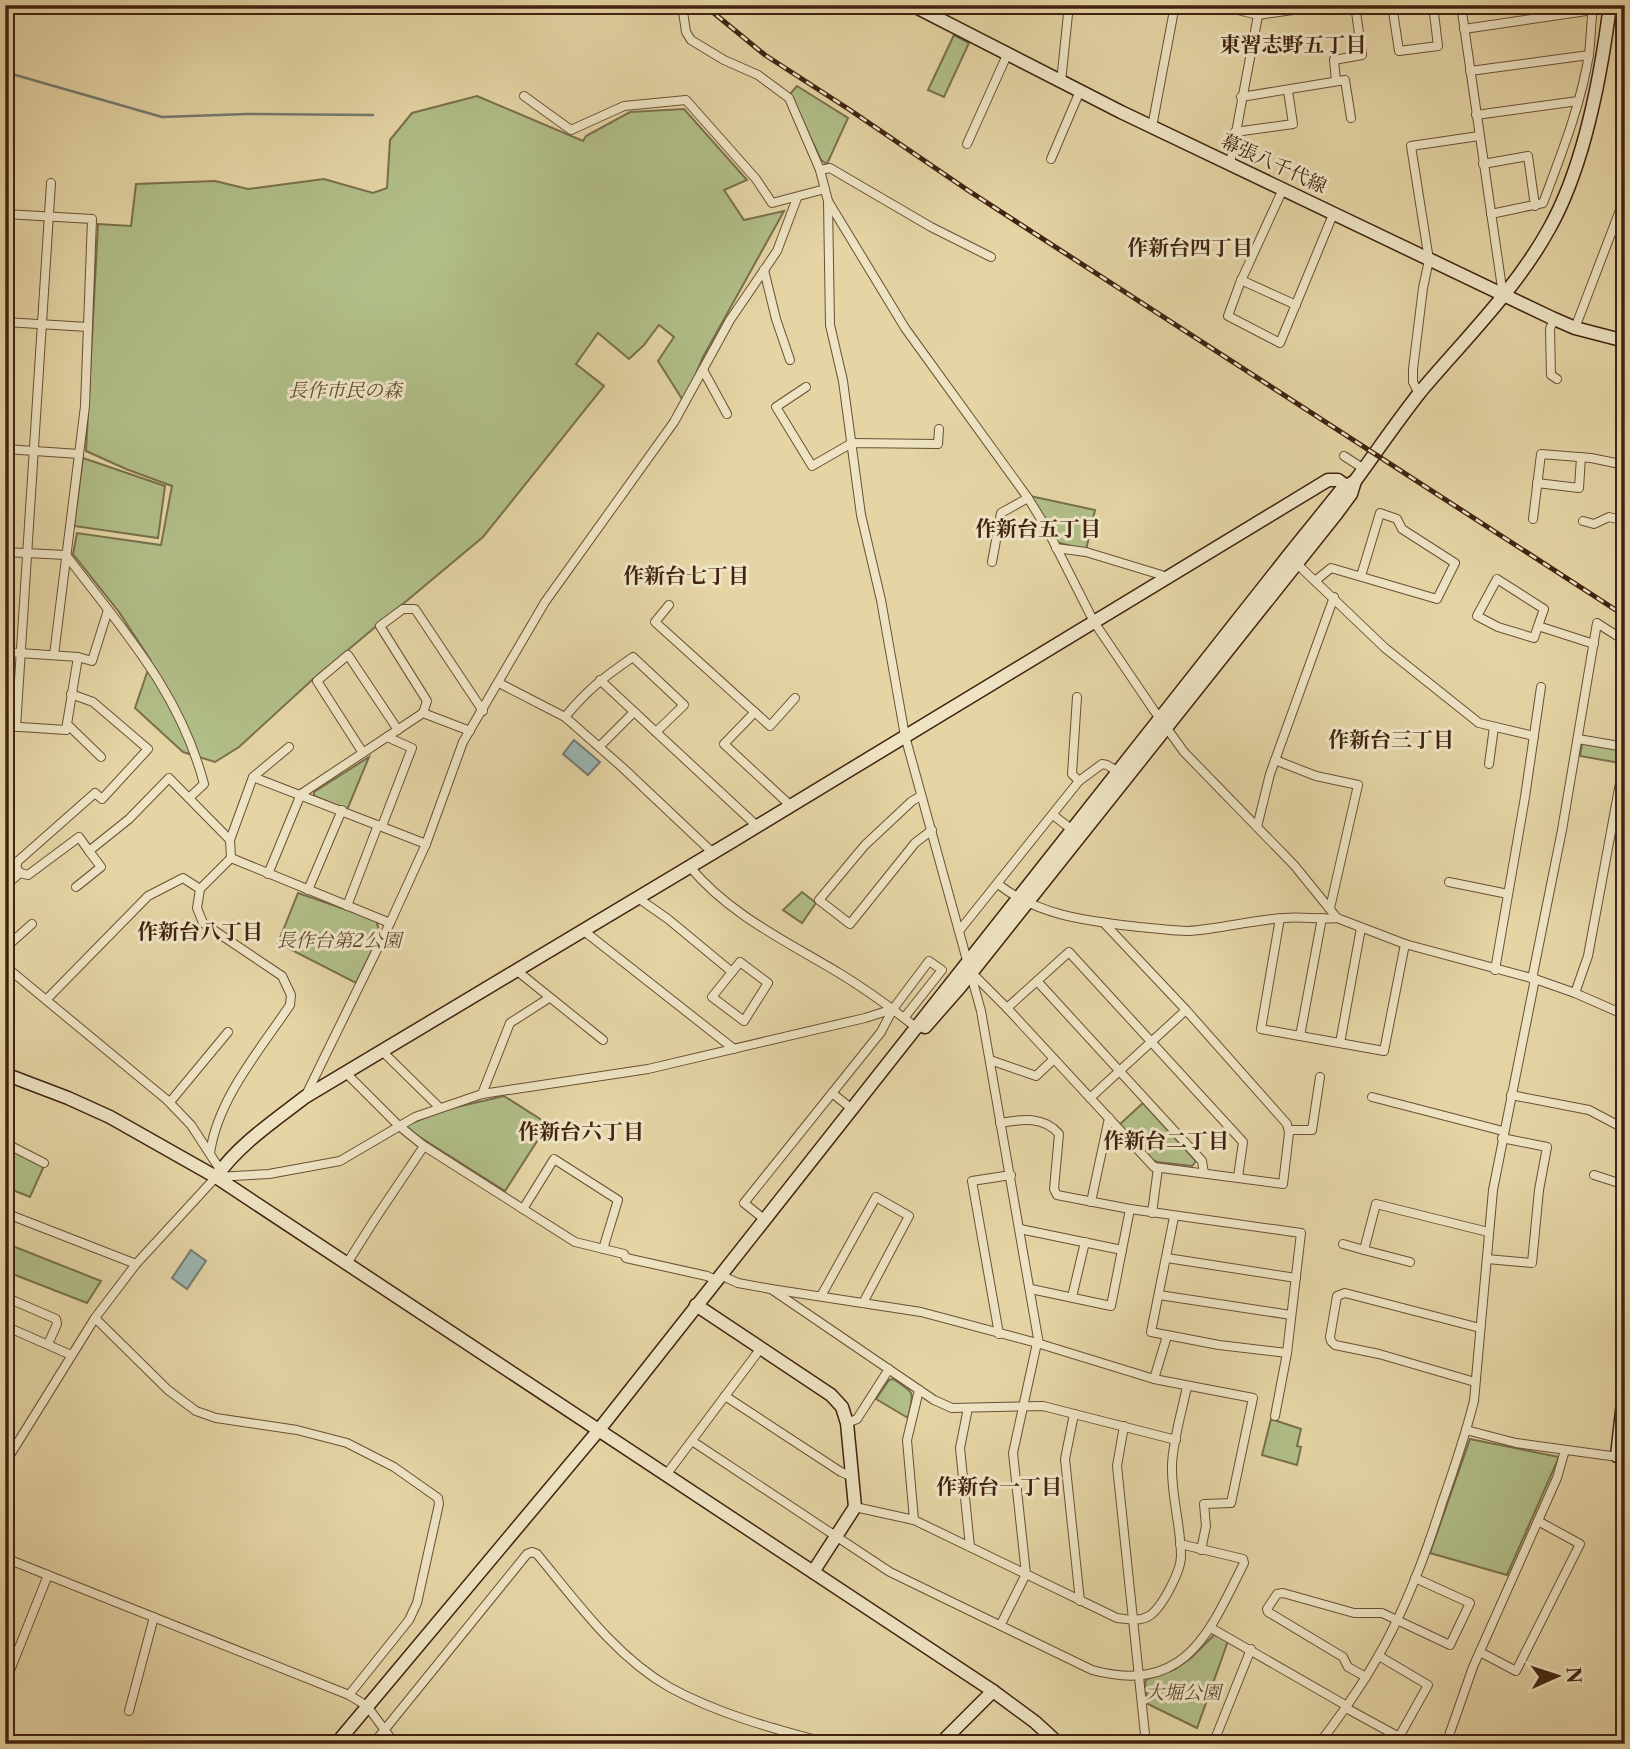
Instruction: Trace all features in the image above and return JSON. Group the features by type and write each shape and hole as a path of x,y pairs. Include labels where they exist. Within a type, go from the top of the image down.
{"street":[{"path":"682,5 686,32 691,40 724,60 758,75 789,98 820,170 828,201 830,325 843,381 861,515 881,600 905,736 981,1011 1031,1289 1038,1344 1013,1453 1026,1574 1001,1624"},
{"name":"幕張八千代線","path":"912,5 1152,127 1503,295 1575,328 1625,341"},
{"path":"1061,82 1068,14 1073,5"},
{"path":"1152,127 1175,5"},
{"path":"1218,5 1259,10 1329,5"},
{"path":"1336,81 1334,60 1362,55 1355,5"},
{"path":"1392,5 1399,51 1438,46 1433,5"},
{"path":"1461,5 1503,295"},
{"path":"336,1744 598,1431 896,1053 918,1029 940,1012 970,966 1350,483 1364,469 1419,394 1525,269 1550,228 1566,191 1600,77 1610,5"},
{"path":"1464,29 1593,8 1589,55 1578,101 1569,134 1543,203 1490,214"},
{"path":"1230,164 1259,10"},
{"path":"967,144 1007,55"},
{"path":"1470,71 1589,55"},
{"path":"1241,97 1345,80 1351,118"},
{"path":"1051,159 1080,91"},
{"path":"1235,132 1293,124 1287,91"},
{"path":"524,96 571,130 624,106 686,100 749,170 772,203 825,189"},
{"path":"1476,115 1578,101"},
{"path":"1419,394 1413,382 1413,369 1429,260 1411,146 1479,136"},
{"path":"1483,164 1528,156 1535,206"},
{"path":"820,170 830,168 931,227 990,257"},
{"path":"16,727 51,183"},
{"path":"1283,189 1241,280 1228,316 1280,343 1334,212"},
{"path":"1575,328 1625,197"},
{"path":"305,1097 426,844 463,742 545,602 674,422 730,320 777,251 797,198"},
{"path":"828,201 905,328 1027,498 1094,622 1163,723 1184,752 1294,865 1337,918"},
{"path":"5,214 92,219 85,406 54,655"},
{"path":"764,270 790,360"},
{"path":"1241,280 1296,305"},
{"path":"1554,319 1550,329 1551,374 1557,379"},
{"path":"5,321 88,327"},
{"path":"703,370 727,414"},
{"path":"806,387 776,407 812,466 852,443 939,444 939,429"},
{"path":"5,449 79,454"},
{"path":"1533,519 1541,454 1581,457 1625,466"},
{"path":"1344,456 1364,469"},
{"path":"1537,483 1579,488 1581,457"},
{"path":"5,1463 95,1318 136,1264 266,1126 305,1097 1328,480 1350,483"},
{"path":"992,562 1001,513 1027,498"},
{"path":"1315,581 1331,568 1437,598 1455,563 1402,529 1397,519 1380,513 1361,576"},
{"path":"1583,521 1594,524 1609,517 1625,521"},
{"path":"1056,548 1086,552 1168,577"},
{"path":"5,552 66,555 145,658 163,685 194,750 204,784 189,798"},
{"path":"1292,560 1385,648 1479,723 1534,736"},
{"path":"1497,579 1544,608 1538,626 1534,638 1498,627 1477,616 1497,579"},
{"path":"1257,827 1275,760 1334,597"},
{"path":"670,605 655,622 771,726 795,698"},
{"path":"268,874 301,794 423,713 428,701 380,626 403,609 415,609 482,711"},
{"path":"5,652 78,657 92,661 108,610"},
{"path":"1322,1743 1379,1657 1397,1619 1429,1546 1474,1401 1488,1231 1503,1135 1534,979 1597,623 1625,640"},
{"path":"1538,626 1594,644"},
{"path":"363,753 317,681 348,655 398,730"},
{"path":"5,726 66,730 78,657"},
{"path":"565,718 581,697 633,657 684,705 656,732"},
{"path":"600,680 757,826"},
{"path":"499,683 565,718 600,746 712,853"},
{"path":"1495,970 1541,687"},
{"path":"71,694 93,702 148,749 102,799 95,793 18,861 16,867 20,873 28,875 79,837 101,867 76,887"},
{"path":"1077,696 1072,774 1079,781"},
{"path":"600,746 634,712"},
{"path":"755,712 724,744 791,806"},
{"path":"423,713 470,731"},
{"path":"1076,832 1117,771 1163,723"},
{"path":"67,724 101,757"},
{"path":"1489,764 1494,727"},
{"path":"347,906 412,748 387,737"},
{"path":"1578,738 1625,747"},
{"path":"210,1153 213,1131 230,1095 290,1004 291,995 282,975 203,923 197,908 200,889 231,858 230,840 253,777 289,747"},
{"path":"1575,993 1588,956 1625,756"},
{"path":"1275,760 1316,776 1358,785 1330,908"},
{"path":"959,931 1079,781 1101,764 1117,771"},
{"path":"253,777 426,844"},
{"path":"89,851 129,819 169,778 230,840"},
{"path":"921,796 912,801 865,845 819,900 850,924 915,843 932,831"},
{"path":"308,890 342,810"},
{"path":"1053,814 1076,832"},
{"path":"231,858 390,923"},
{"path":"690,867 701,881 750,922 838,973 918,1029"},
{"path":"5,886 20,873"},
{"path":"47,999 148,896 183,878 200,889"},
{"path":"1449,882 1508,894"},
{"path":"998,884 1037,908 1104,923 1188,931 1280,918 1337,918 1405,944 1534,979 1625,1015"},
{"path":"638,898 732,972"},
{"path":"1280,918 1261,1029 1384,1051 1405,944"},
{"path":"1300,1036 1322,918"},
{"path":"970,966 1154,1167 1283,1184 1289,1130 1272,1105 1104,923"},
{"path":"5,948 32,924"},
{"path":"1339,1043 1361,928"},
{"path":"584,931 734,1049"},
{"path":"1007,1007 1069,952 1243,1142 1238,1177"},
{"path":"764,1219 744,1203 881,1032 893,1009 929,961 942,970 904,1018"},
{"path":"740,962 768,983 744,1021 712,997 732,972 740,962"},
{"path":"5,966 170,1102 191,1125 210,1153 218,1174"},
{"path":"516,970 603,1040"},
{"path":"1037,981 1202,1161 1204,1173"},
{"path":"482,1094 510,1023 549,998"},
{"path":"218,1174 269,1174 340,1161 398,1125 439,1107 482,1094 648,1069 893,1009"},
{"path":"1090,1098 1186,1010"},
{"path":"170,1102 228,1032"},
{"path":"383,1052 439,1107"},
{"path":"990,1060 1036,1076 1054,1059"},
{"path":"5,1074 68,1098 218,1174 346,1265 993,1691 1035,1722 1059,1744"},
{"path":"347,1074 398,1125 424,1146 575,1242 624,1255 626,1258 738,1283 921,1312 1154,1379 1253,1398 1231,1503 1204,1504 1206,1526 1201,1550"},
{"path":"1289,1130 1312,1130 1320,1077"},
{"path":"832,1093 852,1109"},
{"path":"1511,1095 1589,1110 1625,1129"},
{"path":"1373,1097 1547,1147 1539,1189 1532,1263 1487,1259"},
{"path":"1000,1123 1027,1118 1052,1126 1059,1134 1054,1189 1058,1195 1174,1217 1301,1233 1287,1353 1275,1416"},
{"path":"1091,1202 1109,1118"},
{"path":"5,1143 44,1163"},
{"path":"346,1265 424,1146"},
{"path":"523,1209 554,1159 618,1200 603,1249"},
{"path":"1152,1213 1158,1168"},
{"path":"999,1334 972,1181 1011,1175"},
{"path":"1594,1175 1625,1185"},
{"path":"821,1296 876,1197 909,1216 863,1303"},
{"path":"1364,1251 1376,1204 1488,1231"},
{"path":"1031,1289 1111,1306 1130,1209"},
{"path":"5,1213 136,1264"},
{"path":"1174,1217 1151,1332 1287,1353"},
{"path":"1020,1229 1122,1250"},
{"path":"1072,1297 1084,1242"},
{"path":"1343,1244 1410,1262"},
{"path":"1167,1258 1296,1278"},
{"path":"771,1289 919,1390 952,1408 1043,1406 1176,1440"},
{"path":"1475,1381 1379,1354 1335,1345 1330,1337 1337,1296 1345,1293 1480,1328"},
{"path":"1158,1295 1291,1315"},
{"path":"5,1297 56,1319 57,1324 48,1344"},
{"path":"696,1305 831,1395 842,1408 847,1423 855,1507 813,1573"},
{"path":"95,1318 168,1390 196,1411 216,1418 297,1430 347,1443 394,1467 438,1498 439,1504 417,1603 409,1620 349,1695"},
{"path":"5,1326 71,1355"},
{"path":"1154,1379 1167,1336"},
{"path":"666,1475 761,1348"},
{"path":"847,1423 857,1419 889,1369"},
{"path":"1466,1430 1516,1444 1621,1457 1625,1384"},
{"path":"855,1507 914,1520 1117,1618 1134,1620 1149,1616 1161,1604 1180,1565 1172,1480 1173,1455 1187,1386"},
{"path":"914,1520 907,1440 919,1390"},
{"path":"725,1396 841,1472 853,1477"},
{"path":"968,1408 960,1448 970,1547"},
{"path":"1074,1414 1065,1459 1080,1601"},
{"path":"1124,1426 1117,1466 1146,1744"},
{"path":"692,1441 890,1572 1092,1670 1110,1675 1140,1676 1174,1665 1194,1651 1212,1628 1244,1563 1243,1559 1180,1544"},
{"path":"1446,1744 1480,1652 1557,1478 1565,1450"},
{"path":"1480,1652 1516,1671 1580,1544 1538,1521"},
{"path":"373,1744 527,1554 532,1552 537,1554 601,1629 627,1654 667,1685 721,1712 746,1721 831,1744"},
{"path":"5,1558 349,1695 368,1706 395,1744"},
{"path":"5,1683 48,1575"},
{"path":"1366,1677 1348,1667 1343,1657 1267,1609 1277,1594 1283,1593 1354,1613 1380,1612 1450,1645 1470,1602 1415,1578"},
{"path":"129,1711 154,1617"},
{"path":"1212,1628 1399,1737 1428,1685 1379,1657"},
{"path":"1226,1744 1215,1738 1251,1650"},
{"path":"940,1744 993,1691"},
{"path":"5,1736 18,1740"}],"green space":[{"path":"954,35 969,43 944,97 928,90"},
{"path":"797,86 848,118 827,164 821,160 790,94"},
{"name":"長作市民の森","path":"477,96 583,141 586,136 630,112 684,109 747,180 724,190 744,220 784,211 703,357 684,402 658,361 674,337 659,325 629,359 598,333 576,364 604,386 483,537 312,680 239,747 215,762 183,752 135,708 151,661 119,612 73,554 77,533 161,545 172,486 86,451 98,224 131,226 136,184 215,181 248,189 324,179 373,193 387,188 390,140 412,113"},
{"path":"83,458 165,486 158,538 74,526"},
{"path":"1030,496 1095,510 1086,550 1056,542"},
{"path":"1584,743 1620,749 1620,763 1580,756"},
{"path":"369,757 347,810 314,796 314,792"},
{"path":"802,892 816,903 802,923 783,910"},
{"name":"長作台第2公園","path":"298,893 376,920 380,934 356,983 278,943"},
{"path":"504,1096 548,1124 505,1191 407,1129 407,1125 444,1110"},
{"path":"1143,1103 1196,1161 1192,1166 1150,1159 1119,1125"},
{"path":"5,1146 44,1166 30,1197 5,1187"},
{"path":"5,1243 101,1281 87,1303 5,1271"},
{"path":"893,1379 911,1394 908,1418 876,1399 889,1380"},
{"path":"1271,1419 1301,1429 1297,1465 1262,1455"},
{"path":"1470,1439 1559,1457 1507,1575 1430,1553"},
{"name":"大堀公園","path":"1215,1634 1228,1641 1197,1728 1148,1704 1145,1682 1147,1679 1175,1669 1191,1658"}],"water":[{"path":"574,740 600,762 588,775 563,754"},
{"path":"191,1250 206,1261 187,1289 172,1278"}],"waterway":[{"path":"5,72 162,117 247,114 373,115"}],"railway":[{"path":"704,5 765,55 969,191 1625,616"}],"district":[{"name":"東習志野五丁目","path":"1293,45"},
{"name":"作新台四丁目","path":"1190,248"},
{"name":"作新台五丁目","path":"1038,529"},
{"name":"作新台七丁目","path":"686,576"},
{"name":"作新台三丁目","path":"1391,740"},
{"name":"作新台八丁目","path":"200,932"},
{"name":"作新台六丁目","path":"581,1132"},
{"name":"作新台二丁目","path":"1166,1141"},
{"name":"作新台一丁目","path":"999,1487"}]}
